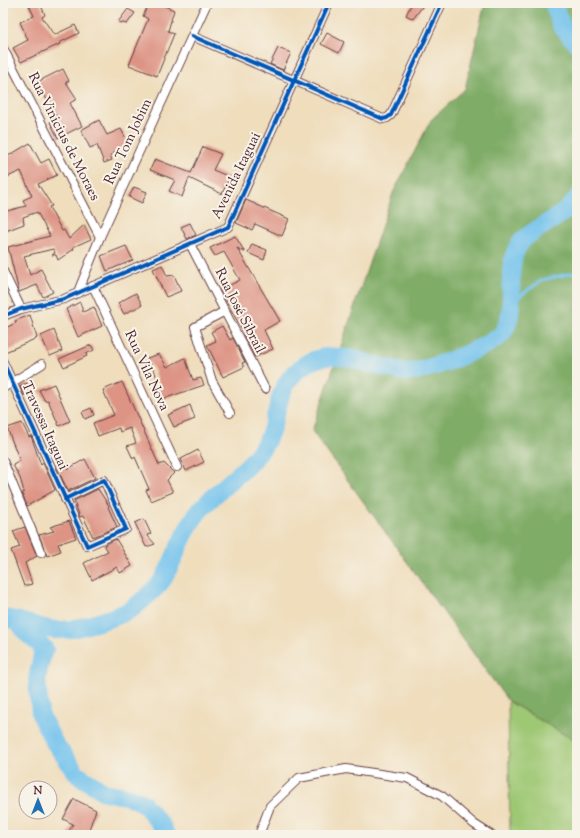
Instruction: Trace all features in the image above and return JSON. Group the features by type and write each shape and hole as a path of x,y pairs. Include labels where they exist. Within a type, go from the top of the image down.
{"street":[{"name":"Rua Tom Jobim","path":"78,292 100,237 207,3"},
{"name":"Avenida Itaguai","path":"3,316 21,309 64,299 228,227 329,3"},
{"path":"192,36 383,118 388,118 391,116 442,3"},
{"name":"Rua Vinicius de Moraes","path":"3,48 100,237"},
{"name":"Rua José Sibrail","path":"190,244 265,389"},
{"path":"3,271 21,309"},
{"name":"Rua Vila Nova","path":"92,286 177,467"},
{"path":"224,311 195,327 212,381 230,413"},
{"name":"Travessa Itaguai","path":"3,362 86,546 126,529 104,480 65,499"},
{"path":"3,388 42,364"},
{"path":"3,461 41,553"},
{"path":"259,835 270,806 299,778 346,769 407,778 442,796 474,824 491,835"}],"green space":[{"path":"485,3 577,3 577,742 508,701 312,431 393,193 431,120 465,89"},
{"path":"508,701 577,742 577,835 510,835"}],"building":[{"path":"28,3 40,3 45,15 42,17 54,35 75,25 79,33 59,43 60,44 21,62 13,48 28,40 20,22 34,16"},
{"path":"149,3 157,3 174,10 168,31 174,34 157,76 129,65 148,19 143,16"},
{"path":"412,3 425,3 413,19 406,15"},
{"path":"128,9 135,13 127,24 118,22"},
{"path":"327,33 344,42 339,53 321,44"},
{"path":"278,48 291,53 283,70 270,64"},
{"path":"63,69 69,81 66,82 77,99 70,103 82,126 58,138 50,122 57,118 37,82"},
{"path":"99,120 107,135 121,129 129,144 110,155 112,160 104,163 97,145 90,148 81,130"},
{"path":"30,143 41,163 49,159 57,175 38,184 52,206 49,207 62,231 64,230 69,239 84,225 91,239 73,247 74,249 58,260 56,255 52,255 55,253 53,249 24,256 30,275 41,269 53,292 43,297 37,285 19,292 8,247 50,236 37,212 23,217 24,224 3,232 3,212 26,206 23,200 32,196 21,171 3,179 3,159"},
{"path":"203,147 221,154 213,170 230,177 222,194 189,178 182,197 169,191 175,180 150,170 155,159 191,173"},
{"path":"134,187 147,192 142,203 129,197"},
{"path":"246,200 289,219 282,236 255,224 252,230 236,223"},
{"path":"190,223 196,235 187,239 181,227"},
{"path":"235,236 245,252 237,248 280,321 264,330 273,349 255,357 243,334 244,333 220,290 240,280 224,252 215,256 210,248"},
{"path":"252,244 267,250 264,260 248,253"},
{"path":"126,246 133,260 107,271 101,256"},
{"path":"162,265 167,276 174,275 181,291 166,297 153,269"},
{"path":"136,293 142,305 124,314 118,303"},
{"path":"80,302 83,312 94,307 102,326 78,337 66,309"},
{"path":"30,315 37,338 3,353 3,329 16,323 15,321"},
{"path":"222,326 230,340 233,338 245,362 242,363 244,367 223,377 207,345 216,341 211,332"},
{"path":"54,330 62,351 50,356 41,336"},
{"path":"91,345 94,350 86,354 87,356 64,367 59,359"},
{"path":"159,354 167,367 185,358 193,380 201,378 204,385 160,400 154,389 160,386 154,370 147,358"},
{"path":"122,382 159,465 164,463 174,473 167,480 173,492 151,501 146,490 149,489 135,457 133,459 127,446 136,443 130,428 120,432 119,428 98,436 93,423 114,415 103,390"},
{"path":"28,383 32,392 24,395 20,386"},
{"path":"54,384 70,421 59,426 48,400 45,401 39,390"},
{"path":"190,405 195,419 174,427 168,415"},
{"path":"91,408 94,415 85,419 82,412"},
{"path":"22,423 29,437 31,436 41,465 43,463 55,490 27,506 22,493 24,492 20,478 13,465 20,461 7,428"},
{"path":"198,450 204,462 186,471 181,459"},
{"path":"85,459 95,478 68,491 56,466 65,462 68,469"},
{"path":"98,489 109,506 108,507 117,527 93,537 83,516 80,517 74,501"},
{"path":"144,519 151,534 147,535 155,544 146,547 135,523"},
{"path":"69,521 76,538 58,544 61,551 47,556 39,535 54,531 50,527"},
{"path":"25,527 37,556 25,563 32,584 24,586 11,550 20,547 13,531"},
{"path":"116,539 132,566 120,573 117,567 92,580 84,563 108,551 104,545"},
{"path":"74,799 96,810 87,835 67,835 73,824 63,819"}],"waterway":[{"path":"553,3 561,25 577,44"},
{"path":"3,618 48,629 62,630 95,623 117,616 133,608 163,580 188,528 197,514 250,463 265,444 272,427 282,391 292,376 304,366 315,360 326,357 349,358 402,372 415,371 448,362 495,340 502,334 510,315 513,260 516,250 528,236 571,206 577,198"},
{"path":"510,303 542,280 577,272"},
{"path":"17,620 26,633 45,649 42,655 37,679 40,714 54,742 78,775 104,792 130,797 143,803 162,826 166,835"}],"cycle path":[{"path":"3,316 21,309 64,299 228,227 329,3"},
{"path":"192,36 383,119 391,115 442,3"},
{"path":"3,362 87,546 126,529 104,480 65,499"}]}
